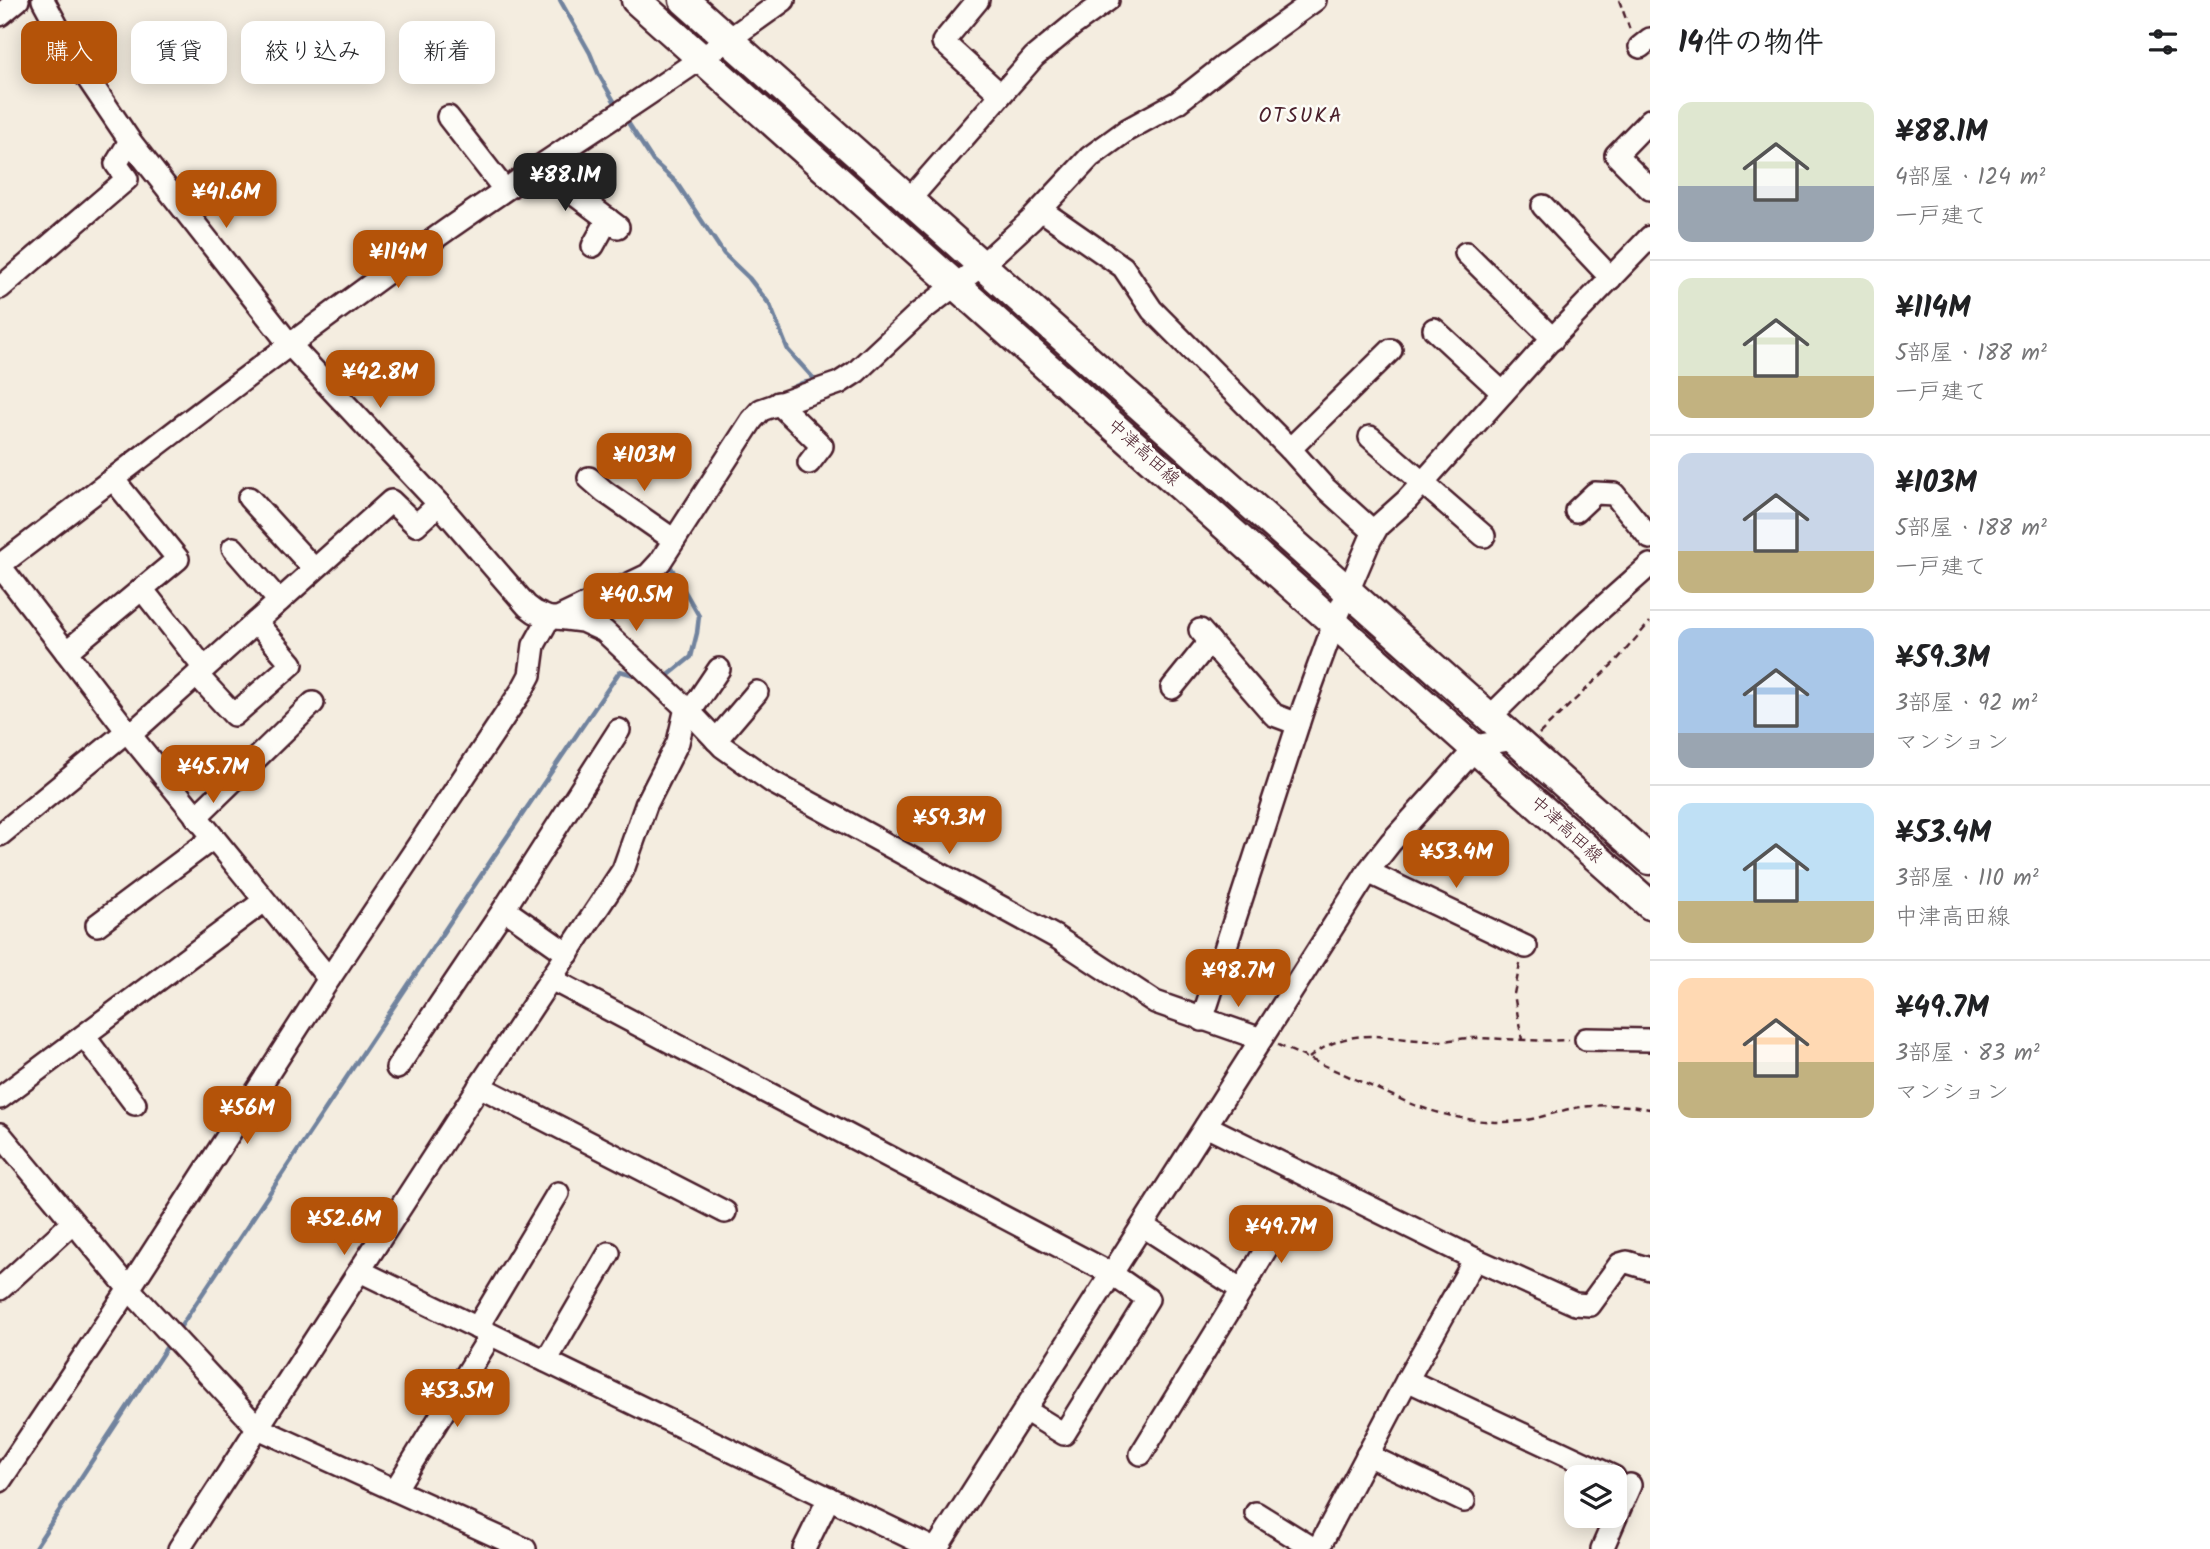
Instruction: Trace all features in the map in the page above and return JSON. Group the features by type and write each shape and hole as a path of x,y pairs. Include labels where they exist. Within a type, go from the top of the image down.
{"main road":[{"name":"中津高田線","path":"635,0 1650,905"},
{"name":"中津高田線","path":"684,0 1650,860"}],"street":[{"path":"0,15 18,0"},
{"path":"43,0 76,61 130,141 290,345 439,504 527,606 535,612 554,618 582,621 604,631 731,754 772,782 1056,937 1155,1002 1261,1039"},
{"path":"329,979 129,733 0,565 380,277 504,189 701,59 784,0"},
{"path":"978,0 943,42 1000,94"},
{"path":"909,200 1034,57 1108,0"},
{"path":"0,1480 129,1289 329,979 522,690 530,675 534,645 554,618 648,575 660,562 756,415 765,407 839,383 856,372 920,312 982,265 1041,210 1083,163 1110,141 1178,102 1311,1"},
{"path":"448,117 504,189"},
{"path":"1650,120 1616,155 1650,189"},
{"path":"0,288 127,179 116,164 130,141"},
{"path":"538,167 613,223 593,246"},
{"path":"1543,206 1611,278"},
{"path":"1041,210 1123,267 1152,310 1324,487 1374,532"},
{"path":"1202,1020 1298,724 1334,624 1374,532 1650,237"},
{"path":"1466,253 1553,339"},
{"path":"1434,329 1503,393"},
{"path":"1290,449 1391,350"},
{"path":"778,403 822,446 809,463"},
{"path":"1370,437 1484,536"},
{"path":"589,478 674,540"},
{"path":"66,652 178,559 113,479"},
{"path":"1576,511 1595,493 1614,494 1650,538"},
{"path":"249,498 314,569"},
{"path":"0,835 201,672 391,500 416,526 439,504"},
{"path":"233,548 279,601"},
{"path":"1490,717 1585,623 1650,565"},
{"path":"142,589 234,715 292,664 256,622"},
{"path":"598,599 599,621 604,631"},
{"path":"1172,688 1205,635 1274,715 1298,724"},
{"path":"179,1549 479,1086 623,870 646,805 678,742 688,710 719,669"},
{"path":"716,740 757,692"},
{"path":"196,817 313,703"},
{"path":"397,1068 504,909 618,730"},
{"path":"360,1271 480,1337 545,1361 935,1549 1368,872 1391,842 1475,749 1480,745 1519,743"},
{"path":"97,925 213,838"},
{"path":"1368,872 1526,947"},
{"path":"0,1098 264,901"},
{"path":"504,909 568,954"},
{"path":"551,979 1112,1274 1148,1299 1064,1434 1025,1410"},
{"path":"84,1036 135,1104"},
{"path":"1586,1039 1650,1040"},
{"path":"479,1086 725,1212"},
{"path":"1206,1126 1475,1259 1581,1306 1590,1305 1620,1264 1627,1262 1650,1269"},
{"path":"4,1149 258,1428 515,1547"},
{"path":"396,1490 558,1193"},
{"path":"1141,1454 1283,1220"},
{"path":"0,1289 73,1222"},
{"path":"1143,1226 1242,1290"},
{"path":"545,1361 609,1253"},
{"path":"1256,1513 1316,1549 1475,1259"},
{"path":"1407,1380 1588,1465"},
{"path":"1367,1455 1464,1502"},
{"path":"1627,1483 1650,1494"},
{"path":"804,1549 829,1498"},
{"path":"1602,1549 1607,1528"}],"path":[{"path":"1519,743 1617,660 1650,622"},
{"path":"1522,1040 1514,994 1526,947"},
{"path":"1309,1058 1324,1046 1336,1041 1373,1035 1440,1041 1467,1038 1586,1039"},
{"path":"1261,1039 1426,1110 1461,1117 1508,1121 1579,1108 1615,1105 1650,1109"}],"waterway":[{"path":"560,0 618,108"},
{"path":"625,118 653,161 676,182 724,254 749,278 770,305 788,350 815,380"},
{"path":"782,393 802,383 819,380"},
{"path":"665,678 691,657 699,616 668,562"},
{"path":"177,1332 620,671 641,677"},
{"path":"34,1549 170,1342"}],"district":[{"name":"OTSUKA","path":"1301,116"}]}
